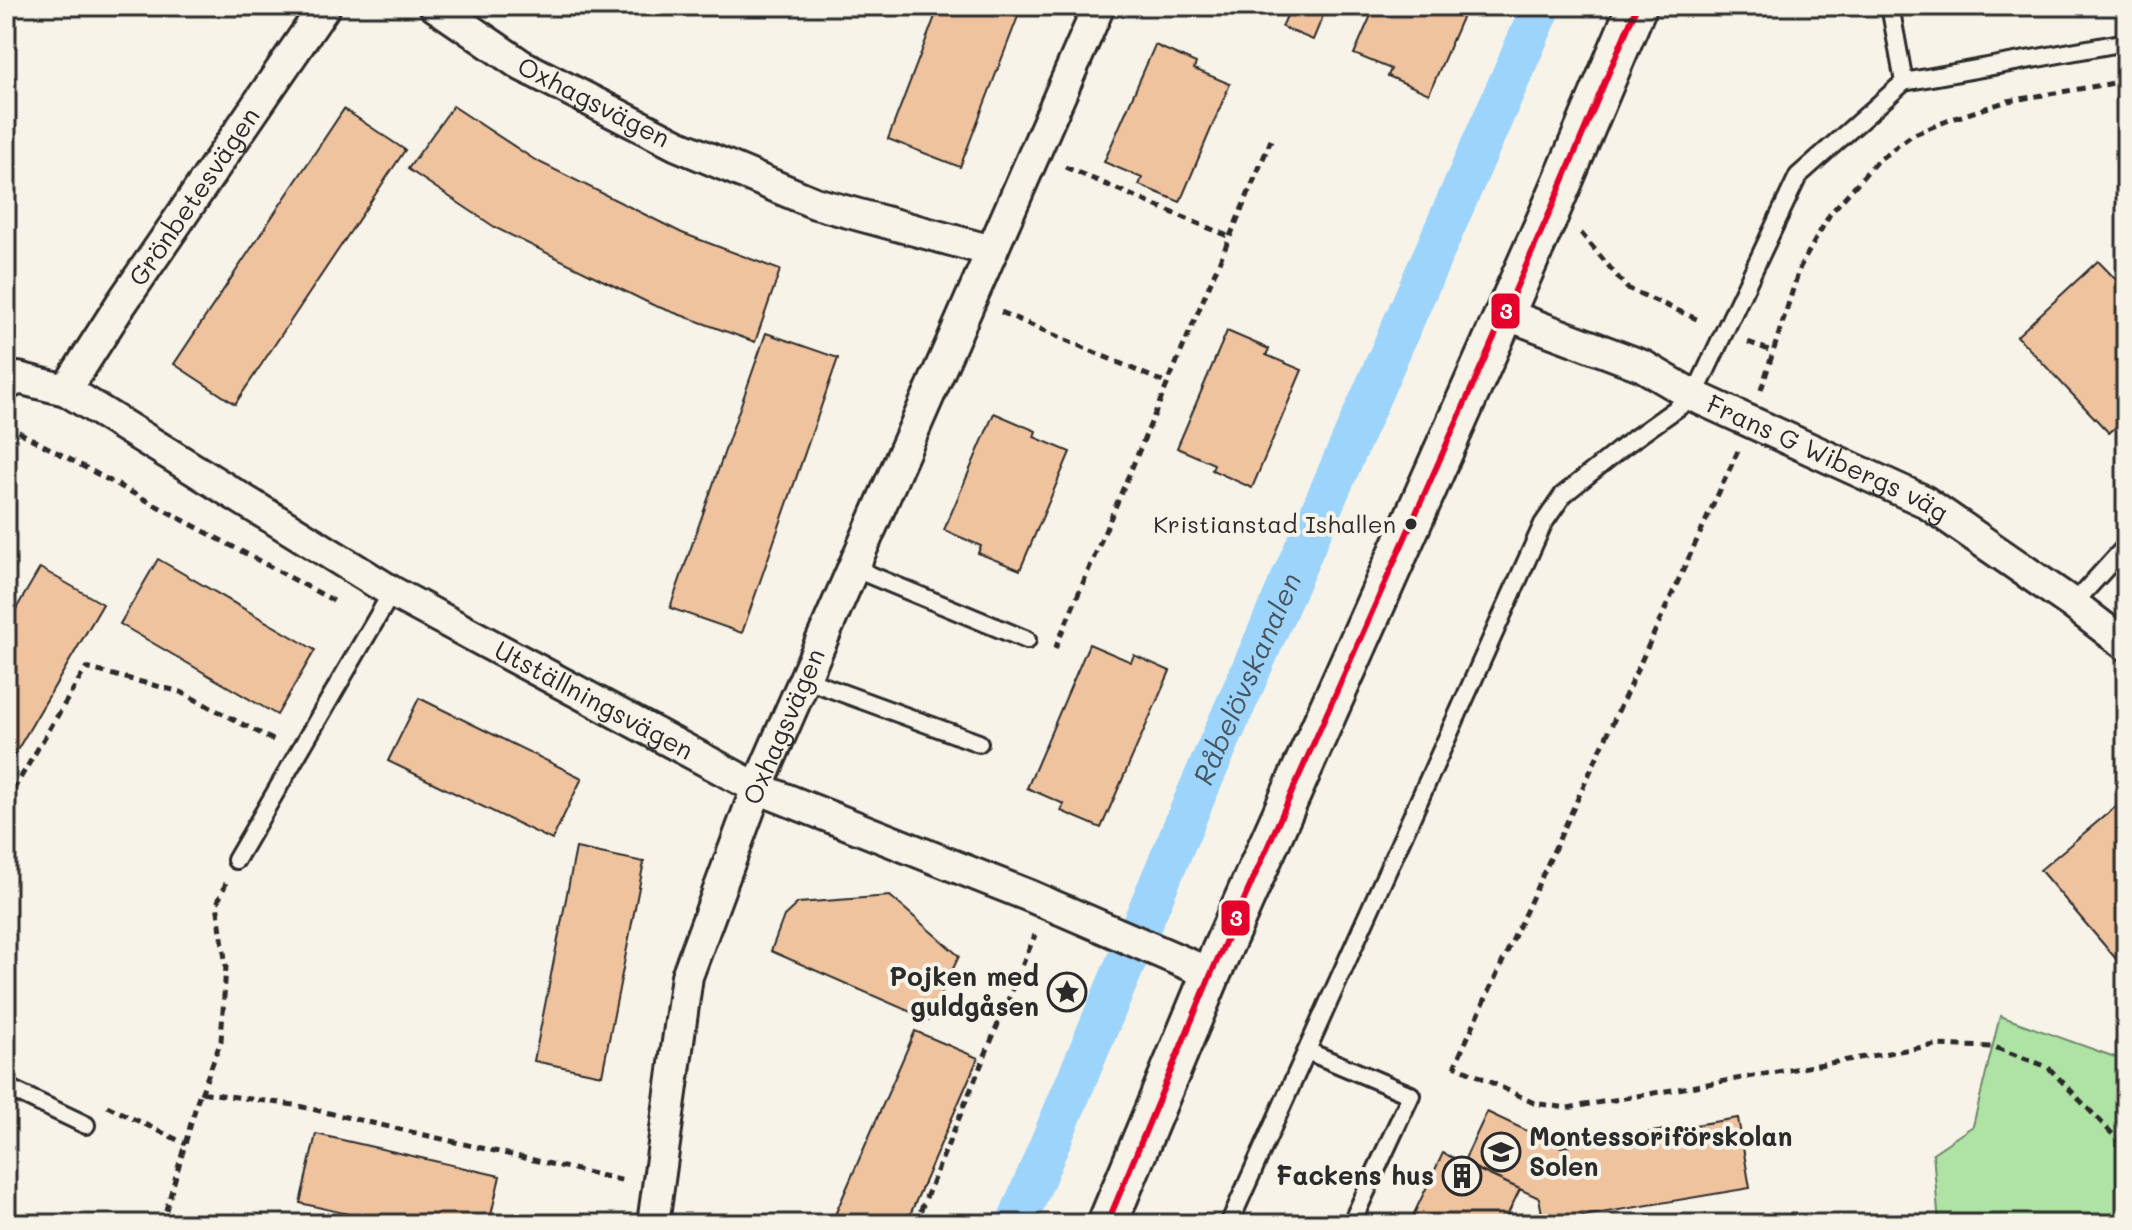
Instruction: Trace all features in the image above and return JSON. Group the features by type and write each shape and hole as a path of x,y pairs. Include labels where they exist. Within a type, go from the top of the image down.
{"street":[{"name":"Grönbetesvägen","path":"66,390 121,304 325,6"},
{"name":"Oxhagsvägen","path":"435,6 521,65 677,145 815,203 992,251"},
{"name":"Oxhagsvägen","path":"653,1224 687,976 757,788 1099,6"},
{"path":"1107,1224 1211,974 1505,314 1637,6"},
{"name":"Frans G Wibergs väg","path":"1505,314 1643,366 1694,396 1924,501 2073,604 2126,645"},
{"name":"Utställningsvägen","path":"6,385 18,378 66,390 392,592 757,788 1048,904 1211,974"}],"lane":[{"path":"1890,6 1904,82"},
{"path":"1229,1224 1543,524 1563,495 1694,396 1798,176 1904,82 2126,42"},
{"path":"2073,604 2126,546"},
{"path":"853,568 1027,640"},
{"path":"236,860 392,592"},
{"path":"804,679 979,743"},
{"path":"1307,1051 1411,1095 1351,1224"},
{"path":"6,1087 86,1125"}],"path":[{"path":"2126,81 2008,101 1912,135 1876,162 1830,214 1800,267 1751,422 1455,1065 1534,1103 1567,1108 1935,1045 1994,1047 2048,1067 2126,1148"},
{"path":"1027,640 1056,649 1271,140"},
{"path":"1034,154 1230,237"},
{"path":"1549,214 1580,232 1627,288 1774,352"},
{"path":"971,299 1168,384"},
{"path":"6,425 374,622"},
{"path":"6,802 86,668 181,692 298,753"},
{"path":"196,1107 221,1041 226,966 217,904 236,860"},
{"path":"915,1224 1048,904"},
{"path":"162,1224 200,1092 294,1105 658,1188"}],"green space":[{"path":"2000,1016 2126,1061 2126,1224 1939,1224 1933,1153 1973,1126"}],"building":[{"path":"939,6 1022,6 960,167 888,139"},
{"path":"1291,6 1327,6 1313,40 1282,27"},
{"path":"1375,6 1467,6 1429,94 1388,76 1391,69 1354,54"},
{"path":"1155,45 1196,63 1194,69 1230,84 1180,202 1139,185 1142,178 1104,162"},
{"path":"453,106 535,160 682,233 780,270 755,342 653,305 496,228 408,169"},
{"path":"344,109 405,150 235,404 174,364"},
{"path":"2098,261 2126,290 2126,418 2109,433 2017,336"},
{"path":"1227,331 1269,349 1266,355 1302,370 1252,488 1212,470 1214,464 1177,448"},
{"path":"766,333 838,358 742,633 670,608"},
{"path":"994,413 1036,431 1034,437 1070,452 1020,570 978,553 981,546 944,530"},
{"path":"158,559 315,650 277,715 120,624"},
{"path":"40,568 103,604 6,769 6,626"},
{"path":"1089,644 1131,662 1134,655 1170,671 1101,828 1061,811 1064,804 1027,788"},
{"path":"419,698 582,778 552,840 388,761"},
{"path":"2126,798 2126,953 2117,960 2040,870"},
{"path":"576,848 644,862 602,1075 534,1061"},
{"path":"890,896 959,956 929,1020 771,951 784,916 798,903"},
{"path":"915,1031 978,1058 906,1224 831,1224"},
{"path":"1487,1112 1561,1147 1738,1118 1750,1188 1583,1216 1585,1224 1544,1224 1539,1198 1463,1163"},
{"path":"316,1134 500,1176 489,1224 391,1224 300,1203"},
{"name":"Fackens hus","path":"1443,1153 1520,1189 1503,1224 1409,1224"},
{"path":"6,1208 27,1219 24,1224 6,1224"}],"waterway":[{"name":"Råbelövskanalen","path":"1016,1224 1197,793 1542,6"}],"transit line":[{"name":"3","path":"1107,1224 1211,974 1549,214 1637,6"}],"place":[{"name":"Kristianstad Ishallen","path":"1411,524"},
{"name":"Pojken med guldgåsen","path":"1067,992"},
{"name":"Montessoriförskolan Solen","path":"1501,1152"},
{"name":"Fackens hus","path":"1462,1176"}]}
